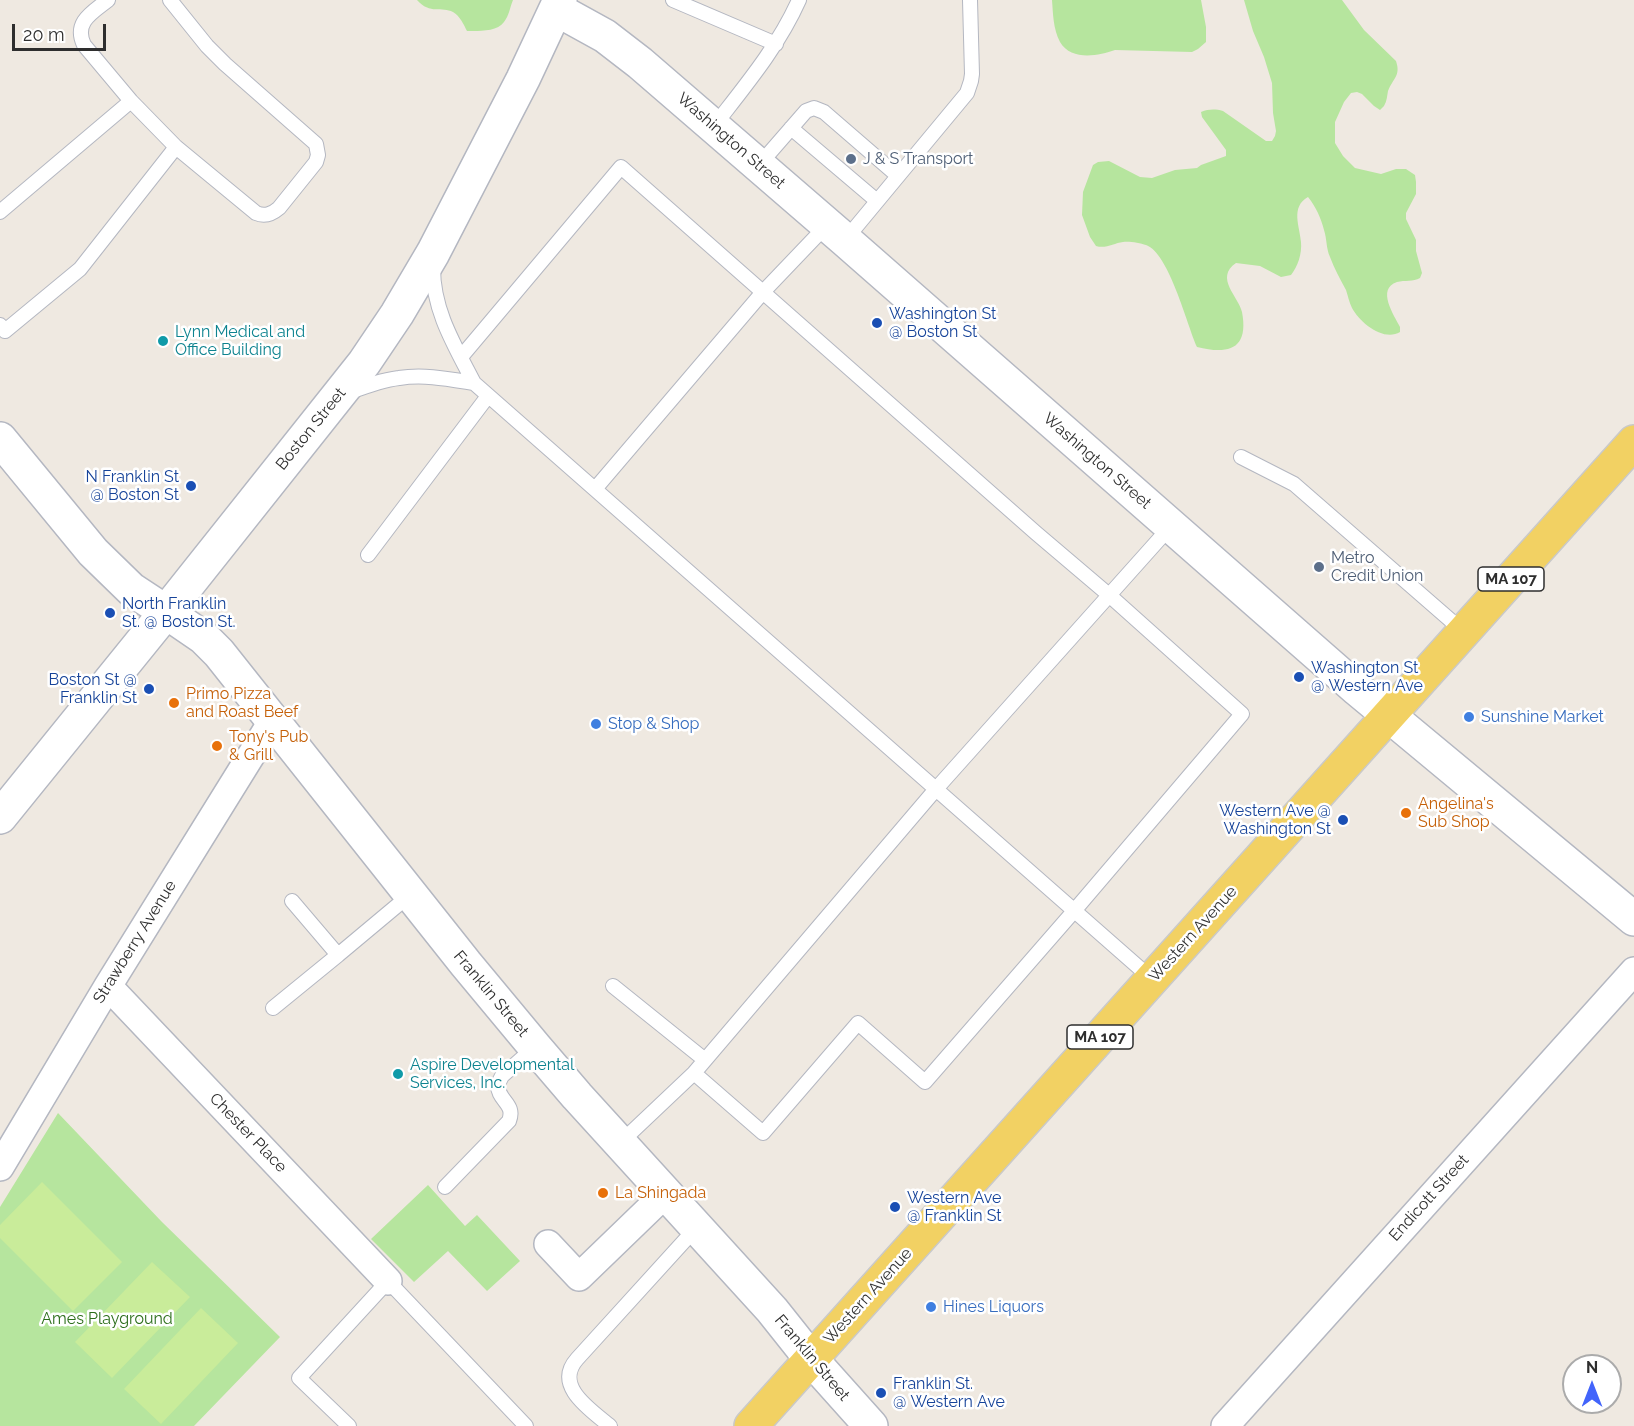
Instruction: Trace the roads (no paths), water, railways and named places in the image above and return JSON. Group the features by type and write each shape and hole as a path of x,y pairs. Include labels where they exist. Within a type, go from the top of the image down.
{"main road":[{"name":"Washington Street","path":"558,4 616,44 714,126 1389,716 1634,920"},
{"name":"Boston Street","path":"0,817 364,363 397,314 433,253 523,79 558,4"},
{"name":"Franklin Street","path":"0,439 99,559 130,589 204,638 219,653 466,964 535,1047 772,1310 811,1359 870,1426"},
{"name":"Western Avenue","path":"751,1426 1634,442"}],"street":[{"name":"Strawberry Avenue","path":"0,1167 108,986 273,720"},
{"name":"Endicott Street","path":"1225,1426 1634,971"},
{"name":"Chester Place","path":"108,986 388,1281"},
{"path":"548,1244 579,1277 666,1193"}],"lane":[{"path":"108,0 84,20 80,35 84,45 131,101 176,147 252,211 262,215 270,214 279,208 314,165 318,155 317,148 314,142 207,46 170,0"},
{"path":"673,0 776,44"},
{"path":"714,126 776,44 799,0"},
{"path":"595,489 763,292 877,201 963,99 969,88 972,74 970,0"},
{"path":"0,212 131,101"},
{"path":"759,165 808,110 814,108 822,110 898,176"},
{"path":"791,128 877,201"},
{"path":"0,324 5,331 80,269 176,147"},
{"path":"461,357 621,167 1242,714 925,1082 858,1023 763,1133 694,1073"},
{"path":"433,253 433,281 439,310 474,383 1152,979"},
{"path":"338,396 381,381 405,377 428,377 474,383"},
{"path":"368,555 488,396"},
{"path":"1241,458 1294,484 1464,632"},
{"path":"620,1143 694,1073 936,789 1171,526"},
{"path":"273,1008 411,894"},
{"path":"292,901 338,955"},
{"path":"613,986 705,1060"},
{"path":"445,1187 509,1121 511,1111 500,1095 498,1084 502,1076 535,1047"},
{"path":"609,1426 575,1395 570,1382 571,1367 697,1227"},
{"path":"349,1426 299,1378 388,1281 526,1426"}],"place":[{"name":"J & S Transport","path":"851,159"},
{"name":"Washington St @ Boston St","path":"877,323"},
{"name":"Lynn Medical and Office Building","path":"163,341"},
{"name":"N Franklin St @ Boston St","path":"191,486"},
{"name":"Metro Credit Union","path":"1319,567"},
{"name":"North Franklin St. @ Boston St.","path":"110,613"},
{"name":"Washington St @ Western Ave","path":"1299,677"},
{"name":"Boston St @ Franklin St","path":"149,689"},
{"name":"Primo Pizza and Roast Beef","path":"174,703"},
{"name":"Sunshine Market","path":"1469,717"},
{"name":"Stop & Shop","path":"596,724"},
{"name":"Tony's Pub & Grill","path":"217,746"},
{"name":"Angelina's Sub Shop","path":"1406,813"},
{"name":"Western Ave @ Washington St","path":"1343,820"},
{"name":"Aspire Developmental Services, Inc.","path":"398,1074"},
{"name":"La Shingada","path":"603,1193"},
{"name":"Western Ave @ Franklin St","path":"895,1207"},
{"name":"Hines Liquors","path":"931,1307"},
{"name":"Franklin St. @ Western Ave","path":"881,1393"}],"park label":[{"name":"Ames Playground","path":"107,1319"}]}
